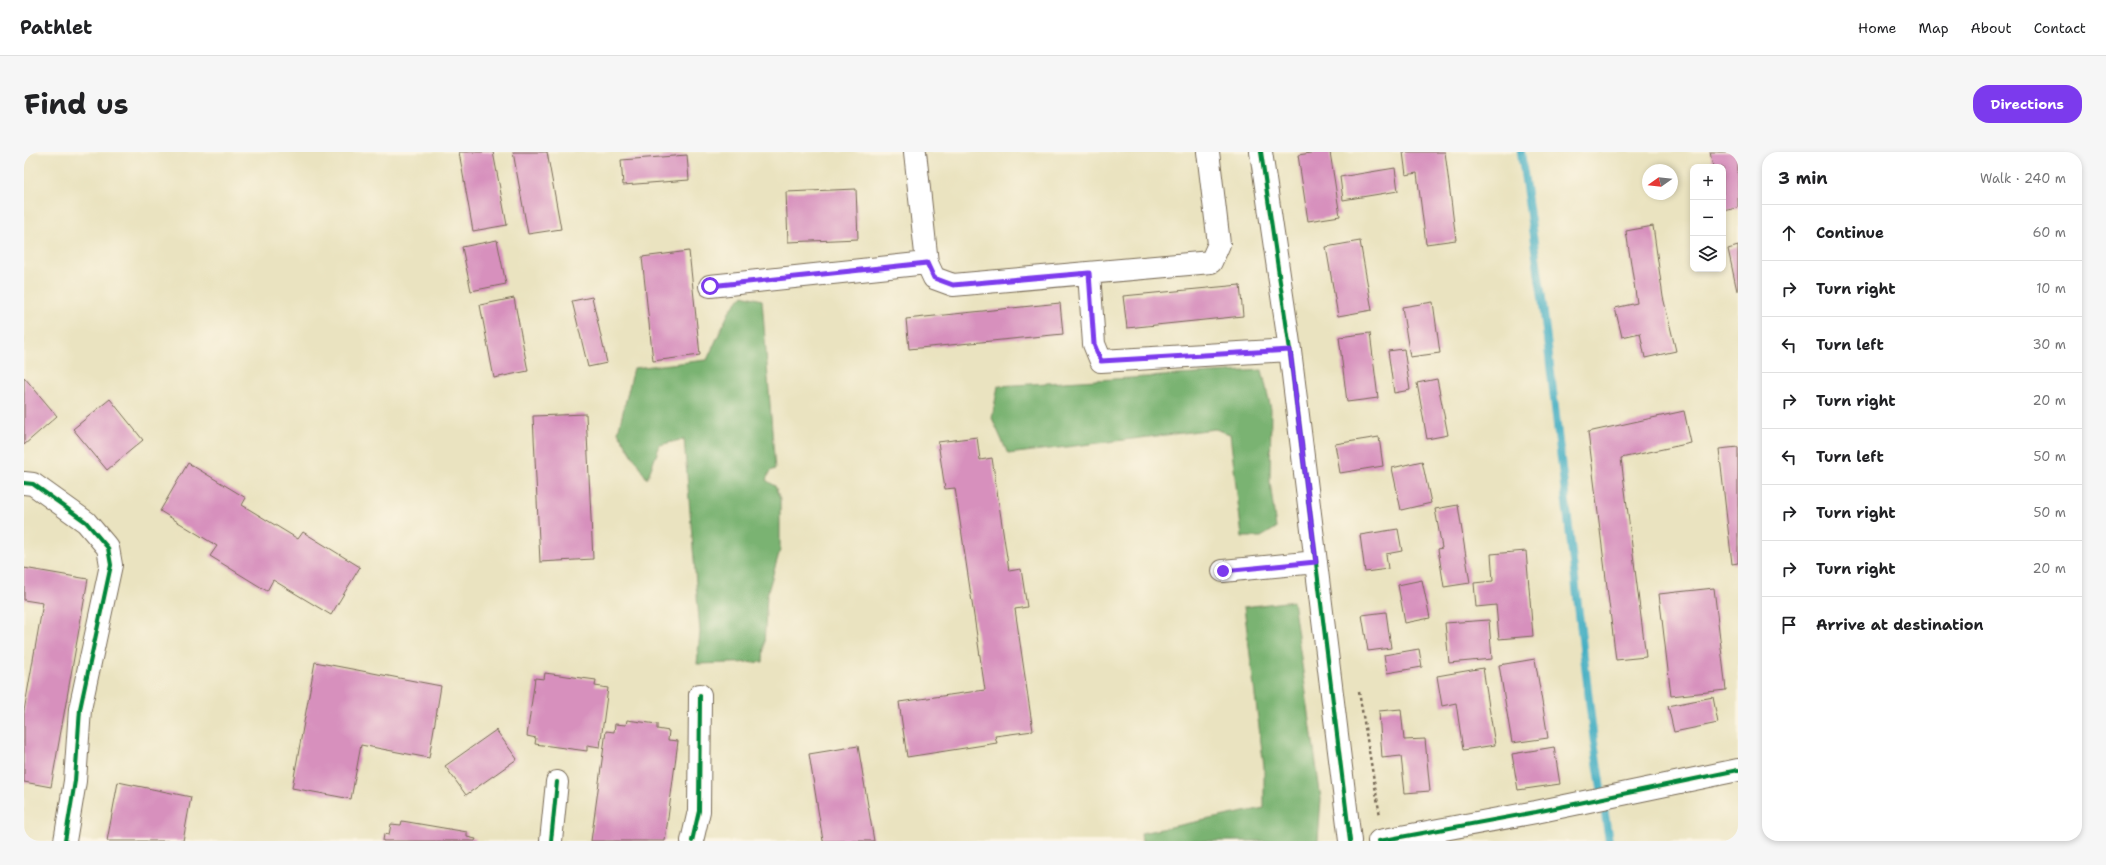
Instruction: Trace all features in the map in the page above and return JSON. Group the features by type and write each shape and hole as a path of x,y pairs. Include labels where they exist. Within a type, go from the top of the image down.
{"street":[{"path":"915,152 927,263 934,278 953,285 1211,262 1219,244 1208,152"},
{"path":"1261,152 1290,350 1350,841"},
{"path":"710,286 927,263"},
{"path":"1089,273 1094,344 1101,361 1290,350"},
{"path":"24,484 33,484 86,522 108,548 111,565 80,709 75,781 65,841"},
{"path":"1223,571 1316,562"},
{"path":"692,841 699,811 700,695"},
{"path":"1379,841 1738,770"},
{"path":"551,841 557,782"}],"green space":[{"path":"743,295 762,300 775,469 770,471 766,480 775,486 780,499 780,550 767,595 763,662 697,664 700,632 684,439 660,445 647,479 618,432 634,368 707,360 730,310"},
{"path":"1262,370 1271,409 1270,482 1276,528 1261,537 1242,537 1230,434 1215,429 1008,454 992,418 998,386"},
{"path":"1293,601 1321,799 1318,841 1142,841 1141,833 1264,808 1264,767 1244,607"}],"building":[{"path":"459,152 493,152 507,225 473,231"},
{"path":"513,152 547,152 561,229 528,234"},
{"path":"1317,152 1330,152 1340,216 1308,221 1298,155"},
{"path":"1403,152 1445,152 1456,240 1426,244 1417,173 1406,175"},
{"path":"1710,152 1738,152 1738,208 1726,210 1726,164 1712,164"},
{"path":"687,155 689,180 623,185 621,160"},
{"path":"1395,168 1398,191 1343,200 1340,177"},
{"path":"856,189 858,239 788,242 786,192"},
{"path":"1653,226 1663,297 1676,351 1645,358 1640,333 1622,337 1615,308 1637,303 1626,231"},
{"path":"497,240 506,284 471,291 462,247"},
{"path":"1360,241 1372,310 1338,316 1326,247"},
{"path":"1738,246 1738,291 1737,291 1728,249"},
{"path":"689,251 700,355 653,361 642,257"},
{"path":"1240,285 1243,316 1127,328 1123,296"},
{"path":"592,297 607,363 588,367 572,301"},
{"path":"514,298 528,371 494,378 480,305"},
{"path":"1433,302 1440,353 1410,357 1402,307"},
{"path":"1060,303 1063,334 909,349 906,319"},
{"path":"1370,333 1378,398 1347,402 1339,337"},
{"path":"1404,349 1410,390 1394,393 1388,351"},
{"path":"24,377 57,416 24,445"},
{"path":"1437,379 1448,435 1427,439 1417,383"},
{"path":"110,399 143,440 107,470 73,429"},
{"path":"1684,411 1691,443 1621,458 1646,657 1616,660 1588,432"},
{"path":"586,414 593,559 540,562 533,416"},
{"path":"977,437 980,460 992,458 1009,571 1021,569 1027,607 1015,609 1033,731 995,736 997,743 907,757 899,702 985,690 955,488 945,489 938,442"},
{"path":"1379,437 1383,466 1340,473 1335,444"},
{"path":"1738,447 1738,563 1732,564 1719,449"},
{"path":"1422,461 1431,503 1401,510 1392,468"},
{"path":"188,463 246,498 242,505 298,539 303,532 360,567 331,615 273,580 267,591 210,556 217,546 160,511"},
{"path":"1458,505 1470,583 1444,587 1438,549 1442,548 1435,509"},
{"path":"1398,529 1402,551 1386,554 1388,569 1365,572 1360,535"},
{"path":"1526,551 1533,636 1499,639 1496,605 1476,607 1474,583 1493,581 1491,554"},
{"path":"24,568 88,579 51,787 24,782 24,711 43,603 24,600"},
{"path":"1422,580 1430,618 1405,623 1398,585"},
{"path":"1714,588 1726,690 1671,696 1659,594"},
{"path":"1386,612 1391,648 1368,651 1362,615"},
{"path":"1489,620 1492,659 1449,663 1445,623"},
{"path":"1419,649 1422,667 1387,673 1384,655"},
{"path":"1535,659 1548,738 1512,743 1499,665"},
{"path":"315,662 441,686 429,758 361,745 351,799 292,788"},
{"path":"1483,668 1495,745 1463,750 1456,703 1442,706 1437,676"},
{"path":"545,673 596,680 595,686 608,688 600,747 587,745 587,751 535,744 536,738 527,736 535,678 544,679"},
{"path":"1713,697 1718,723 1674,732 1668,706"},
{"path":"1401,709 1404,740 1425,739 1430,791 1405,793 1401,756 1382,758 1379,711"},
{"path":"627,720 657,724 657,729 669,731 668,740 678,741 665,841 591,841 606,731 614,732 615,724 626,725"},
{"path":"496,730 517,759 466,795 445,766"},
{"path":"858,746 874,841 823,841 809,754"},
{"path":"1554,747 1560,784 1518,790 1512,754"},
{"path":"118,782 191,797 183,841 107,841"},
{"path":"402,821 467,832 467,837 476,839 475,841 383,841 384,834 389,835 391,824 401,825"}],"waterway":[{"path":"1521,152 1543,305 1594,742 1609,841"}],"cycle path":[{"path":"1261,152 1290,350 1350,841"},
{"path":"24,483 33,484 86,522 108,548 111,565 80,709 75,781 65,841"},
{"path":"692,841 699,811 700,695"},
{"path":"1379,841 1536,812 1738,770"},
{"path":"551,841 557,782"}],"route":[{"path":"710,286 927,263 934,278 953,285 1089,273 1094,344 1101,361 1290,350 1316,562 1223,571"}]}
